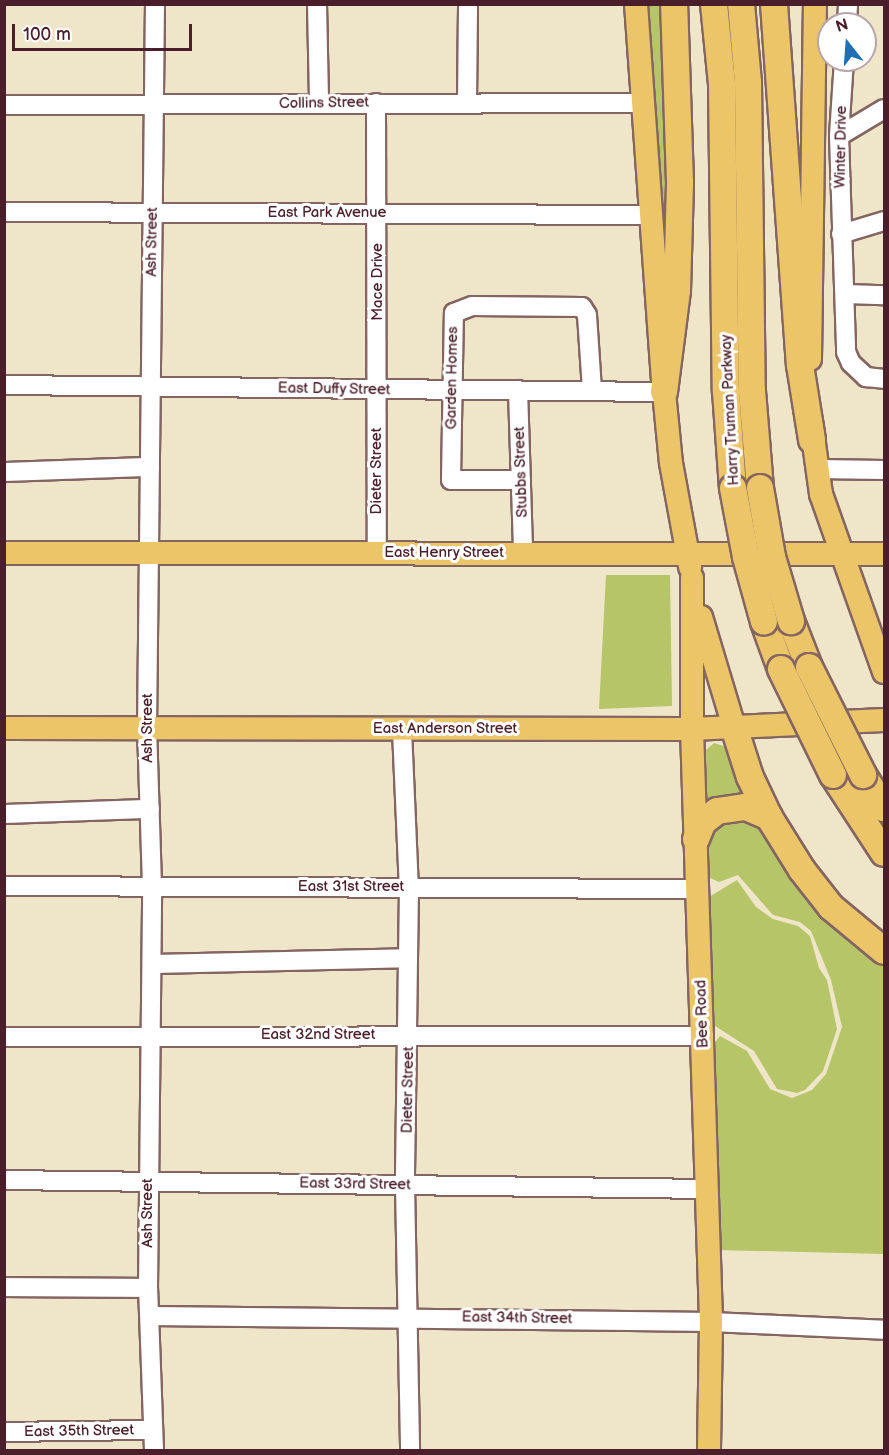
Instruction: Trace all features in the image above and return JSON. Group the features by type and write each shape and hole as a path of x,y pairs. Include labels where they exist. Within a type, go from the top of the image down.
{"highway":[{"path":"664,392 677,291 679,215 674,4"},
{"name":"Harry Truman Parkway","path":"714,4 722,84 726,391 733,488 746,557 764,622 781,669 833,776 885,853"},
{"name":"Harry Truman Parkway","path":"741,4 749,104 752,391 760,488 772,557 791,621 808,667 863,775 885,808"},
{"path":"774,4 800,365 812,440"},
{"path":"734,727 750,777 769,817 831,908 885,951"},
{"path":"696,839 703,822 717,811 746,807 769,817"}],"main road":[{"path":"636,4 650,215 671,463 692,578 710,654 734,727"},
{"path":"815,4 809,376 812,440 817,469 839,554 885,672"},
{"name":"East Henry Street","path":"4,553 149,555 377,552 885,554"},
{"name":"Bee Road","path":"692,578 692,729 704,1036 711,1322 709,1450"},
{"name":"East Anderson Street","path":"4,728 692,729 885,720"}],"street":[{"name":"Ash Street","path":"154,1450 148,1288 152,886 147,730 152,213 156,105 155,4"},
{"path":"317,4 319,103"},
{"path":"467,103 468,4"},
{"name":"Winter Drive","path":"843,72 839,136 841,234 846,294 846,352 851,363 878,378"},
{"name":"Mace Drive","path":"376,103 377,389"},
{"name":"Collins Street","path":"4,105 643,103"},
{"path":"839,136 885,108"},
{"name":"East Park Avenue","path":"4,212 650,215"},
{"path":"841,234 885,221"},
{"path":"846,294 885,295"},
{"name":"Garden Homes","path":"521,480 451,480 450,390 454,313 472,306 582,307 587,315 592,391"},
{"name":"East Duffy Street","path":"4,385 664,392"},
{"name":"Dieter Street","path":"377,389 377,552"},
{"name":"Stubbs Street","path":"518,390 523,553"},
{"path":"4,472 150,467"},
{"path":"817,469 885,470"},
{"name":"Dieter Street","path":"402,730 409,888 409,1034 405,1185 410,1450"},
{"path":"4,814 150,809"},
{"name":"East 31st Street","path":"4,886 698,889"},
{"path":"152,964 408,958"},
{"name":"East 32nd Street","path":"4,1037 409,1034 704,1036"},
{"name":"East 33rd Street","path":"4,1180 706,1189"},
{"path":"4,1287 148,1288"},
{"name":"East 34th Street","path":"150,1316 408,1316 711,1322 885,1330"},
{"name":"East 35th Street","path":"4,1432 153,1430"}],"green space":[{"path":"643,5 663,5 669,159 663,263"},
{"path":"606,575 670,575 672,706 599,709"},
{"path":"714,743 730,748 750,801 707,802 706,750"},
{"path":"752,814 776,847 787,870 810,898 884,967 884,1254 717,1250 712,1046 720,1036 747,1051 770,1089 792,1098 812,1090 826,1074 842,1027 831,980 811,931 800,922 773,915 738,875 719,882 708,877 708,836 714,824"},
{"path":"737,880 756,907 773,919 798,926 810,936 819,968 827,980 837,1029 823,1071 805,1090 797,1093 777,1089 754,1051 712,1024 709,897"}]}
